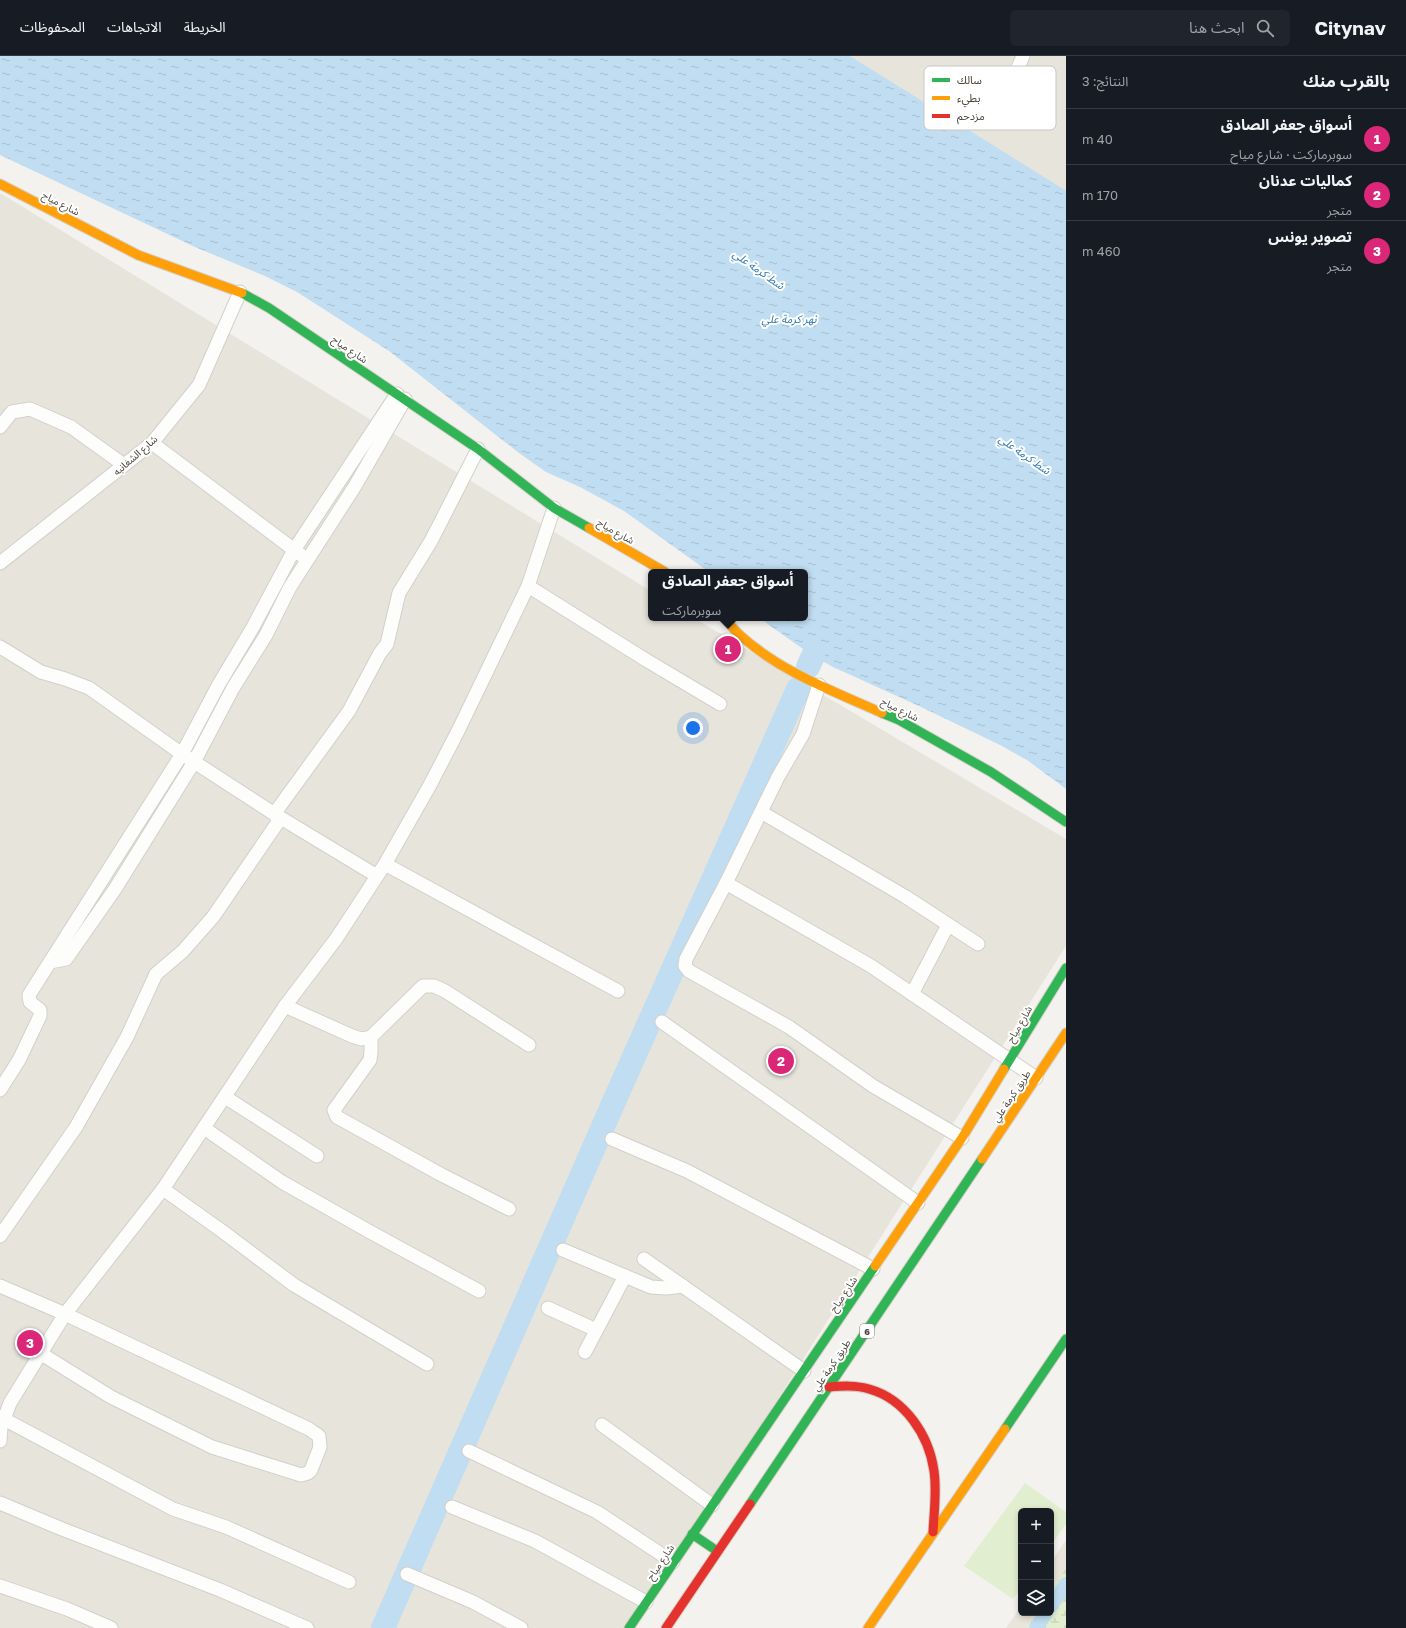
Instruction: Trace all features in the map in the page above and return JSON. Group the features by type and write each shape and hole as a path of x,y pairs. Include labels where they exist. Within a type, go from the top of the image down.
{"main road":[{"name":"شارع مياح","path":"0,184 138,255 240,292 269,308 478,449 554,508 660,569"},
{"name":"شارع مياح","path":"727,621 741,636 776,662 819,685 899,720 991,772 1066,822"},
{"name":"شارع مياح","path":"629,1628 962,1138 1066,968"},
{"name":"طريق كرمة علي","path":"666,1628 1066,1033"},
{"path":"868,1628 1066,1339"},
{"path":"829,1387 850,1386 869,1389 893,1400 909,1414 922,1433 931,1454 934,1472 933,1532"},
{"path":"692,1534 717,1551"}],"street":[{"path":"1018,66 1022,56"},
{"name":"شارع الشغانبه","path":"0,563 152,443 199,385 240,292"},
{"path":"0,1090 19,1060 40,1016 40,1010 30,1002 29,995 182,754 219,684 253,627 294,550 401,397"},
{"path":"50,962 66,959 114,889 194,762 233,688 266,635 290,587 355,486 401,397"},
{"path":"0,427 12,412 30,409 71,427 124,465"},
{"path":"152,443 308,559"},
{"path":"0,1236 76,1127 127,1037 156,974 183,951 213,917 278,822 276,815 277,810 349,711 380,653 387,644 399,593 431,541 478,449"},
{"path":"0,1441 2,1418 65,1314 163,1189 285,1006 336,939 385,864 430,785 458,731 528,586 554,508"},
{"path":"528,586 646,660 720,704"},
{"path":"0,647 41,672 65,678 89,688 194,762 276,815 377,876"},
{"path":"819,685 803,734 778,777 762,812 686,959 685,966 689,971 789,1027 873,1086 962,1138"},
{"path":"762,812 906,897 978,944"},
{"path":"385,864 618,991"},
{"path":"101,881 114,889"},
{"path":"726,883 871,966 1036,1078"},
{"path":"912,994 948,925"},
{"path":"285,1006 361,1039 371,1037 423,986 434,986 445,991 529,1045"},
{"path":"662,1022 918,1203"},
{"path":"371,1037 370,1060 334,1110 337,1118 433,1171 509,1209"},
{"path":"225,1098 317,1156"},
{"path":"204,1128 282,1182 479,1291"},
{"path":"612,1139 687,1172 873,1269"},
{"path":"163,1189 294,1285 427,1364"},
{"path":"563,1250 652,1287 666,1288 683,1286"},
{"path":"644,1259 804,1371"},
{"path":"585,1352 625,1276"},
{"path":"0,1286 65,1314 309,1429 319,1436 320,1442 311,1470 308,1473 301,1475 212,1447 111,1397 40,1353"},
{"path":"548,1308 596,1330"},
{"path":"2,1418 173,1509 226,1527 349,1582"},
{"path":"602,1425 712,1505"},
{"path":"469,1451 597,1512 673,1562"},
{"path":"0,1503 62,1529 220,1590 307,1628"},
{"path":"452,1507 535,1542 646,1602"},
{"path":"407,1574 473,1602 521,1628"},
{"path":"0,1586 67,1609 111,1628"}],"shaded area":[{"path":"837,56 1066,56 1066,214 944,130 1056,130 1056,66 924,66 924,116"},
{"path":"0,193 648,589 648,621 699,621 1066,839 1066,946 632,1628 0,1628"},
{"path":"1066,1540 1066,1628 1006,1628 1018,1610 1018,1616 1054,1616 1054,1558"}],"green space":[{"path":"1025,1483 1066,1512 1066,1524 1054,1541 1054,1508 1018,1508 1018,1592 1013,1599 964,1566"},
{"path":"1066,1568 1066,1628 1026,1628 1034,1616 1054,1616 1054,1586"}],"water":[{"name":"نهر كرمة علي","path":"0,56 846,56 924,105 924,130 965,130 1066,193 1066,789 1027,760 1000,745 833,667 813,656 769,625 764,621 808,621 808,569 705,569 624,511 580,487 546,472 519,453 389,351 297,292 265,276 195,247 0,155"}],"waterway":[{"path":"846,56 924,105"},
{"path":"965,130 1066,193"},
{"path":"808,667 813,656"},
{"path":"383,1628 616,1097 798,689"},
{"path":"1054,1602 1066,1584"},
{"path":"1036,1628 1044,1616"}],"traffic: fast":[{"path":"242,293 269,308 478,449 554,508 589,528"},
{"path":"882,713 899,720 991,772 1066,822"},
{"path":"1004,1069 1066,968"},
{"path":"750,1504 982,1159"},
{"path":"629,1628 875,1266"},
{"path":"1005,1429 1066,1339"},
{"path":"692,1534 717,1551"}],"traffic: slow":[{"path":"0,184 138,255 242,293"},
{"path":"589,528 660,569"},
{"path":"727,621 741,636 773,660 808,680 882,713"},
{"path":"982,1159 1066,1033"},
{"path":"875,1266 962,1138 1004,1069"},
{"path":"868,1628 1005,1429"}],"traffic: jam":[{"path":"829,1387 859,1387 882,1394 894,1401 913,1420 927,1444 934,1471 935,1494 933,1532"},
{"path":"666,1628 750,1504"}],"place":[{"name":"أسواق جعفر الصادق","path":"728,649"},
{"name":"كماليات عدنان","path":"781,1061"},
{"name":"تصوير يونس","path":"30,1343"}],"water label":[{"name":"شط كرمة علي","path":"759,269"},
{"name":"شط كرمة علي","path":"1025,454"}]}
